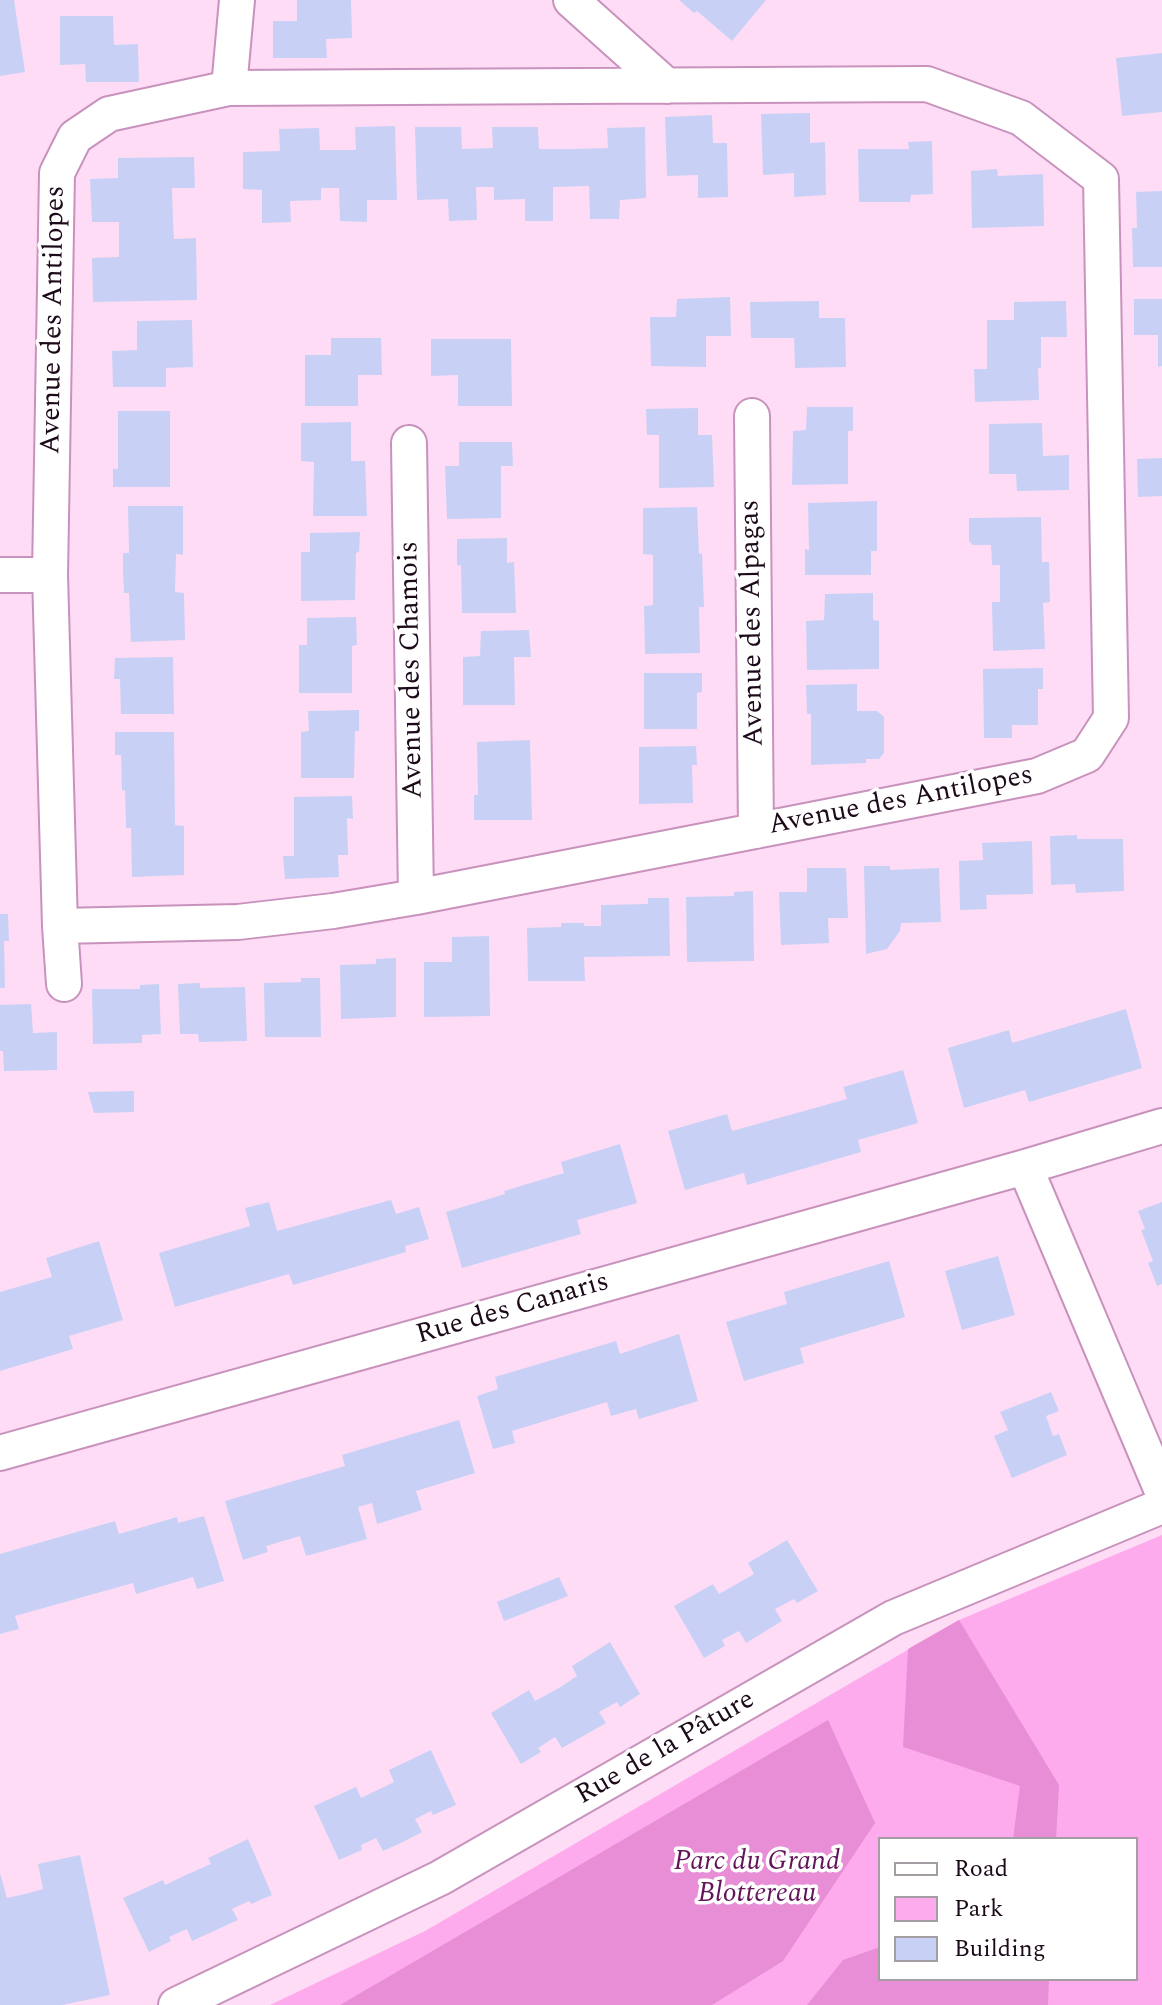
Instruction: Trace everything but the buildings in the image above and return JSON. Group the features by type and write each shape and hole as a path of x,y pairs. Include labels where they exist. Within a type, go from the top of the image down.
{"street":[{"path":"229,88 237,0"},
{"path":"571,0 667,86"},
{"name":"Avenue des Antilopes","path":"60,926 238,922 333,911 1037,776 1087,755 1111,718 1101,179 1021,118 927,84 229,88 109,114 75,137 57,173 50,575 60,926 64,984"},
{"name":"Avenue des Alpagas","path":"752,416 756,831"},
{"name":"Avenue des Chamois","path":"409,443 416,897"},
{"path":"0,575 50,575"},
{"name":"Rue des Canaris","path":"0,1453 1162,1126"},
{"path":"1025,1167 1162,1491"},
{"name":"Rue de la Pâture","path":"176,2005 440,1878 893,1618 1162,1506"}],"green space":[{"name":"Parc du Grand Blottereau","path":"1162,1535 1162,2005 270,2005 425,1931 959,1620"},
{"path":"959,1620 1059,1785 1056,1837 1013,1837 1020,1786 903,1747 908,1649"},
{"path":"828,1720 875,1823 783,1961 712,2005 340,2005"},
{"path":"878,1948 878,1981 1049,1981 1048,2005 807,2005 843,1960"}]}
